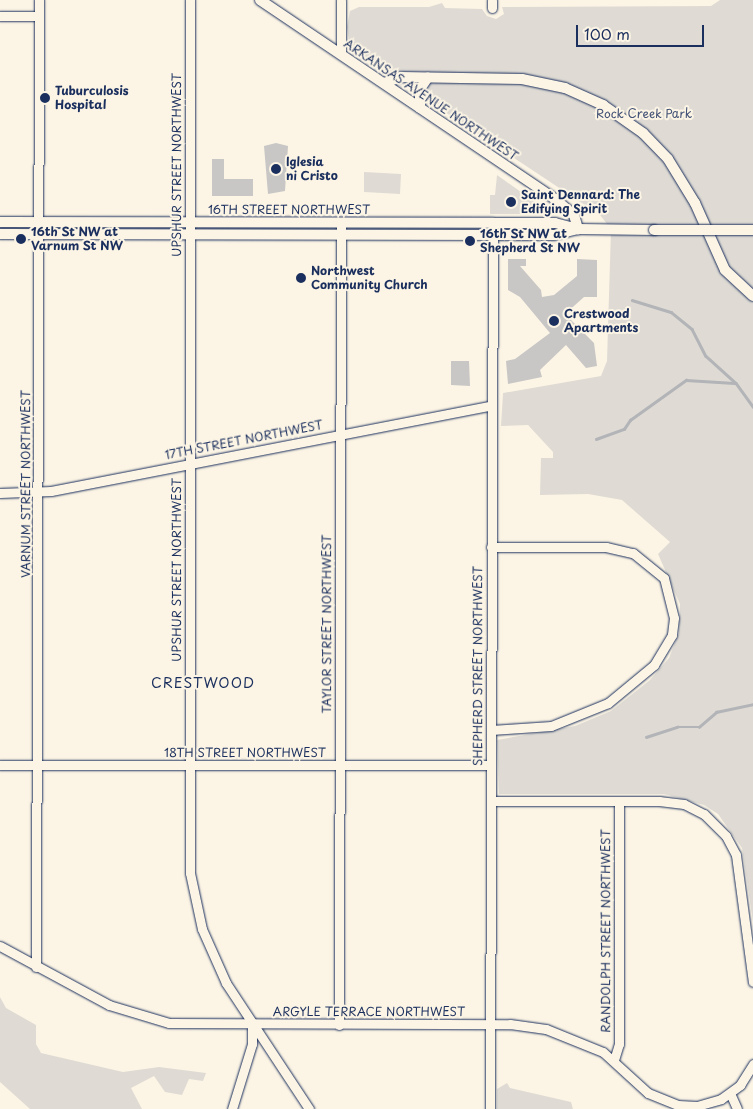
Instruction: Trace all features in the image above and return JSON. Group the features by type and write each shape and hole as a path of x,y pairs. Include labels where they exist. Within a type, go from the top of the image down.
{"main road":[{"name":"ARKANSAS AVENUE NORTHWEST","path":"260,0 565,206 576,217 578,229"},
{"path":"384,83 401,77 542,82 580,94 618,114 668,159 695,203 725,270 753,296"},
{"path":"420,108 420,89 428,77"},
{"name":"16TH STREET NORTHWEST","path":"0,222 555,223 578,229 753,230"},
{"name":"16TH STREET NORTHWEST","path":"0,234 554,235 578,229"}],"street":[{"name":"VARNUM STREET NORTHWEST","path":"36,967 39,0"},
{"name":"UPSHUR STREET NORTHWEST","path":"190,0 190,864 196,908 215,962 252,1025 309,1109"},
{"path":"341,0 341,53"},
{"path":"0,16 39,16"},
{"name":"TAYLOR STREET NORTHWEST","path":"339,1025 341,223"},
{"name":"SHEPHERD STREET NORTHWEST","path":"490,1109 490,547 493,223"},
{"name":"17TH STREET NORTHWEST","path":"0,493 38,492 492,405"},
{"path":"490,547 606,548 633,553 664,578 671,594 674,618 669,642 654,665 608,702 551,726 490,730"},
{"name":"18TH STREET NORTHWEST","path":"0,765 491,765"},
{"path":"491,801 679,803 713,821 728,839 736,858 753,982"},
{"name":"RANDOLPH STREET NORTHWEST","path":"614,1060 619,1044 619,801"},
{"name":"ARGYLE TERRACE NORTHWEST","path":"0,946 80,991 146,1018 180,1024 490,1024 556,1031 614,1060 646,1092 669,1103 703,1105 730,1093"},
{"path":"232,1109 252,1044 252,1025"},
{"path":"737,1109 730,1093 753,1064"}],"green space":[{"name":"Rock Creek Park","path":"720,0 753,0 753,922 742,848 718,814 704,805 664,794 499,794 497,740 575,726 611,711 650,680 669,658 679,633 680,604 658,554 670,542 622,500 588,494 540,495 541,458 553,458 553,452 528,425 501,426 503,393 601,376 607,361 611,229 600,215 350,49 347,27 350,11 359,7 429,7 442,3 445,8 482,9 487,16 496,19 504,14 502,7 711,6"},
{"path":"364,172 401,174 400,194 364,192"},
{"path":"497,175 549,212 549,214 490,214 490,195 495,195"},
{"path":"0,997 6,1008 36,1025 36,1044 41,1053 123,1072 159,1067 206,1073 203,1081 189,1079 182,1095 165,1092 154,1076 131,1088 142,1109 30,1109 0,1082"},
{"path":"507,1083 510,1088 571,1102 573,1109 497,1109 497,1089"}],"building":[{"name":"Iglesia ni Cristo","path":"276,143 288,146 285,191 268,194 264,146"},
{"path":"212,159 224,159 224,179 253,179 253,196 212,196"},
{"name":"Crestwood Apartments","path":"508,259 526,259 526,266 520,266 541,290 542,297 554,295 577,276 577,259 597,260 597,297 584,297 565,314 594,343 597,366 586,368 566,345 540,370 542,377 508,384 506,361 515,359 550,333 520,297 508,290"},
{"path":"451,361 469,361 470,386 451,385"}],"waterway":[{"path":"632,300 671,312 692,329 706,356 736,383 753,406"},
{"path":"596,439 624,429 630,420 686,380 734,383"},
{"path":"646,737 677,727 699,727 716,712 753,704"}],"place":[{"name":"Tuburculosis Hospital","path":"45,98"},
{"name":"Iglesia ni Cristo","path":"276,169"},
{"name":"Saint Dennard: The Edifying Spirit","path":"511,202"},
{"name":"16th St NW at Varnum St NW","path":"21,239"},
{"name":"16th St NW at Shepherd St NW","path":"470,241"},
{"name":"Northwest Community Church","path":"301,278"},
{"name":"Crestwood Apartments","path":"554,321"}],"district":[{"name":"CRESTWOOD","path":"203,683"}]}
